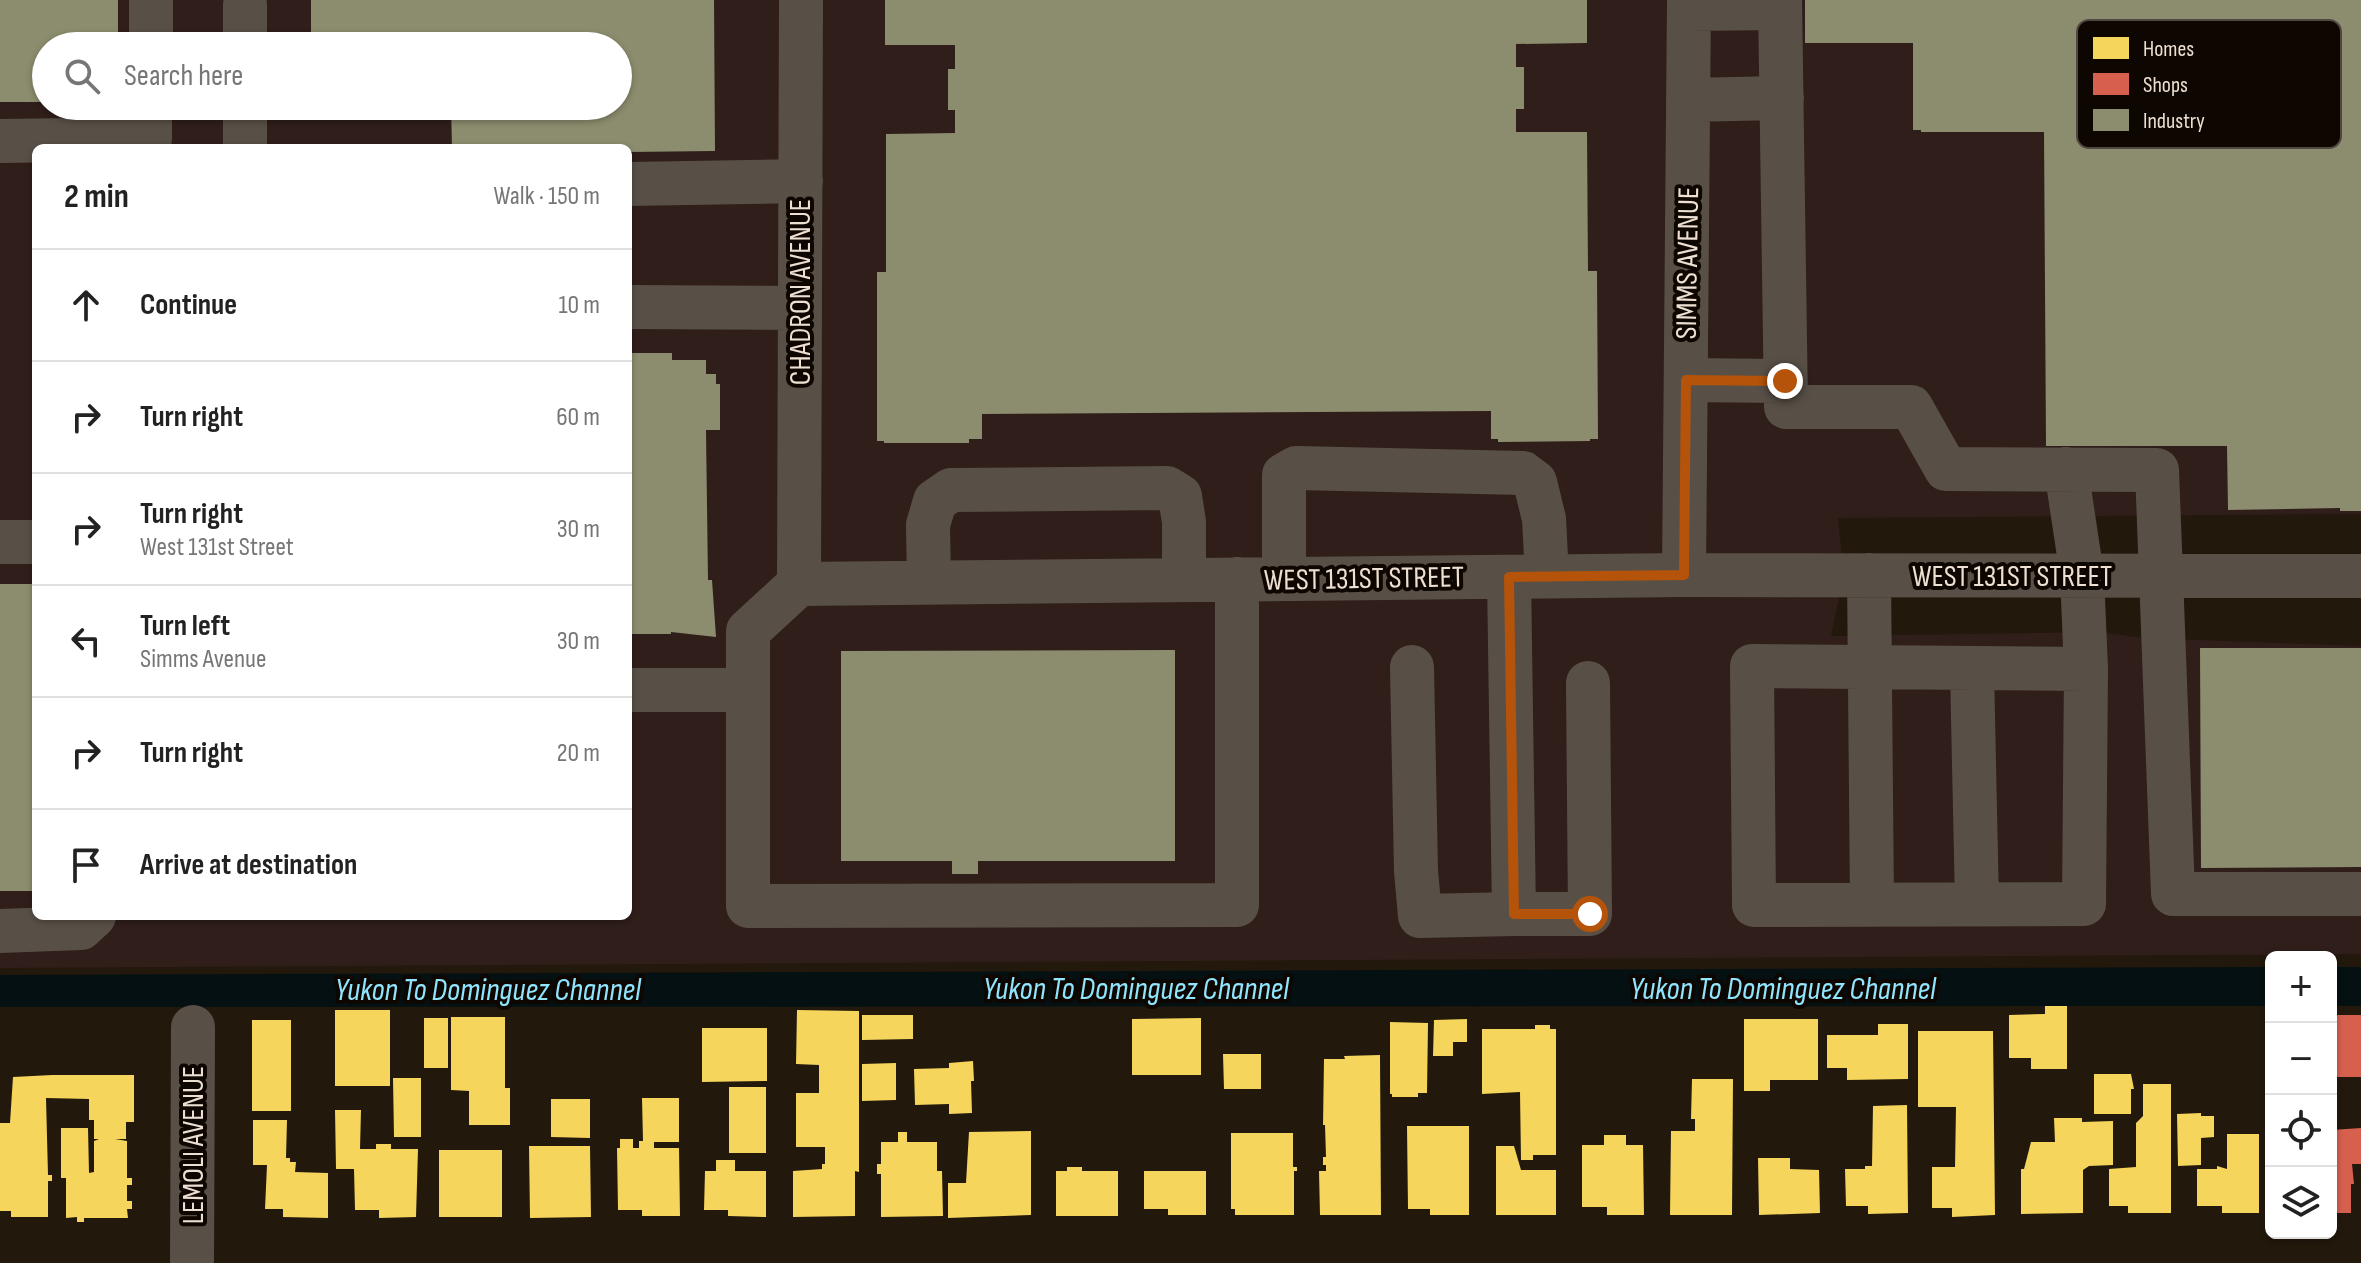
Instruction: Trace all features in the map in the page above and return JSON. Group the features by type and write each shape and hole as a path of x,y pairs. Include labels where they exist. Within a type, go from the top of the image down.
{"street":[{"path":"151,0 151,32"},
{"name":"CHADRON AVENUE","path":"799,584 801,0"},
{"path":"1689,4 1780,4 1786,407 1911,407 1946,469 2157,470 2173,894 2361,894"},
{"name":"SIMMS AVENUE","path":"1684,575 1689,4"},
{"path":"1688,100 1782,98"},
{"path":"0,141 150,139 150,120"},
{"path":"245,120 245,144"},
{"path":"632,184 801,181"},
{"path":"632,307 800,308"},
{"path":"1686,380 1785,381"},
{"path":"1284,579 1284,475 1296,468 1523,473 1535,482 1544,519 1528,576 1514,914"},
{"path":"2066,469 2082,575 2086,669 2084,904 1754,905 1752,666 2086,669"},
{"path":"929,582 928,525 935,501 951,490 1136,488 1167,488 1180,496 1184,522 1184,580"},
{"path":"0,542 32,542"},
{"name":"WEST 131ST STREET","path":"799,584 1684,575 2361,576"},
{"path":"1869,575 1872,904"},
{"path":"799,584 748,631 748,906 1237,905 1237,579"},
{"path":"1412,667 1416,871 1420,916 1590,914 1588,683"},
{"path":"1972,669 1977,904"},
{"path":"632,690 748,690"},
{"path":"0,931 81,928 90,920"},
{"name":"LEMOLI AVENUE","path":"192,1263 193,1027"}],"shaded area":[{"path":"0,0 2361,0 2361,514 1838,518 1844,575 1831,636 2100,632 2143,638 2361,646 2361,954 2265,951 2265,955 0,968"}],"water":[{"name":"Yukon To Dominguez Channel","path":"2265,967 2265,1006 0,1007 0,975"},
{"path":"2337,967 2361,967 2361,1006 2337,1006"}],"building: Homes":[{"path":"2045,1006 2067,1006 2067,1069 2031,1069 2031,1058 2009,1058 2009,1015 2045,1014"},
{"path":"335,1010 390,1010 390,1086 335,1086"},
{"path":"797,1010 859,1011 859,1172 855,1171 855,1216 793,1217 793,1171 822,1169 822,1164 825,1164 825,1147 796,1147 796,1093 819,1093 819,1065 796,1064"},
{"path":"862,1015 913,1015 913,1039 862,1040"},
{"path":"451,1017 505,1017 505,1088 510,1088 510,1125 469,1125 469,1091 451,1090"},
{"path":"424,1018 448,1018 448,1068 424,1068"},
{"path":"1201,1018 1201,1075 1132,1075 1132,1019"},
{"path":"1467,1019 1467,1042 1453,1042 1453,1056 1433,1056 1434,1020"},
{"path":"1744,1019 1818,1019 1818,1080 1770,1080 1770,1091 1744,1091"},
{"path":"252,1020 291,1020 291,1111 252,1111"},
{"path":"1390,1022 1428,1023 1427,1093 1418,1093 1418,1097 1392,1097 1390,1094"},
{"path":"1878,1024 1908,1024 1908,1079 1847,1080 1847,1068 1827,1068 1827,1035 1878,1035"},
{"path":"1535,1025 1550,1025 1550,1029 1556,1029 1556,1155 1533,1155 1533,1160 1521,1160 1520,1092 1482,1094 1482,1029 1535,1029"},
{"path":"702,1028 767,1028 767,1081 702,1082"},
{"path":"1918,1031 1993,1031 1995,1215 1952,1217 1952,1208 1932,1208 1932,1167 1955,1167 1956,1107 1918,1107"},
{"path":"1223,1054 1261,1054 1261,1089 1224,1089"},
{"path":"1380,1055 1381,1215 1320,1215 1319,1171 1326,1171 1326,1165 1323,1165 1323,1157 1326,1157 1324,1059"},
{"path":"973,1061 972,1113 949,1114 949,1104 915,1105 914,1069 949,1068 949,1063"},
{"path":"896,1063 896,1100 862,1101 862,1064"},
{"path":"2094,1074 2131,1074 2134,1089 2131,1089 2131,1114 2094,1114"},
{"path":"134,1075 134,1122 126,1122 126,1139 115,1139 127,1141 127,1178 132,1178 132,1185 127,1185 127,1201 132,1201 132,1209 127,1209 128,1218 84,1218 84,1222 77,1222 77,1217 66,1218 66,1178 61,1178 61,1128 88,1128 89,1173 94,1172 94,1141 99,1139 94,1139 94,1120 89,1120 89,1099 46,1098 48,1175 52,1175 52,1181 48,1181 48,1217 11,1217 11,1211 0,1211 0,1123 10,1123 13,1077"},
{"path":"393,1078 421,1078 421,1137 394,1137"},
{"path":"1692,1079 1733,1079 1732,1215 1670,1215 1671,1131 1695,1131 1695,1119 1691,1119"},
{"path":"2143,1084 2171,1084 2171,1213 2128,1213 2128,1206 2109,1206 2109,1169 2136,1167 2136,1123 2143,1116"},
{"path":"729,1087 766,1087 766,1153 729,1153"},
{"path":"642,1098 679,1098 679,1142 654,1142 654,1148 679,1148 680,1216 642,1216 642,1210 618,1210 617,1148 620,1148 620,1139 633,1139 633,1148 639,1148 639,1141 643,1141"},
{"path":"551,1099 590,1099 590,1138 551,1137"},
{"path":"1907,1105 1908,1213 1868,1214 1868,1206 1846,1206 1845,1169 1872,1166 1873,1106"},
{"path":"335,1110 361,1110 360,1149 376,1149 376,1144 391,1144 391,1149 418,1149 416,1217 379,1218 379,1210 355,1210 354,1169 336,1169"},
{"path":"2201,1113 2201,1116 2214,1116 2214,1137 2201,1138 2201,1165 2178,1166 2177,1114"},
{"path":"2054,1118 2082,1118 2082,1122 2113,1121 2113,1165 2089,1166 2083,1170 2083,1213 2021,1214 2021,1169 2024,1169 2031,1142 2055,1142"},
{"path":"253,1120 287,1120 286,1158 296,1162 295,1172 328,1173 328,1218 283,1217 283,1209 265,1209 267,1165 253,1165"},
{"path":"1407,1126 1469,1126 1469,1215 1430,1215 1430,1209 1408,1209"},
{"path":"1031,1131 1031,1215 948,1218 948,1183 966,1183 969,1132"},
{"path":"898,1132 907,1132 907,1142 937,1142 937,1171 942,1171 943,1216 881,1217 881,1174 877,1174 877,1164 881,1164 881,1142 898,1142"},
{"path":"1231,1133 1293,1133 1293,1167 1297,1167 1294,1171 1294,1215 1235,1215 1235,1209 1231,1209"},
{"path":"2227,1134 2259,1134 2259,1213 2222,1213 2222,1206 2197,1206 2197,1169 2217,1169 2217,1166 2227,1169"},
{"path":"1604,1135 1626,1135 1626,1145 1643,1145 1644,1215 1607,1215 1607,1207 1582,1207 1582,1145 1604,1145"},
{"path":"529,1146 590,1146 591,1217 530,1218"},
{"path":"1496,1146 1514,1146 1521,1170 1556,1170 1556,1215 1496,1215"},
{"path":"439,1150 502,1150 502,1217 439,1217"},
{"path":"1758,1158 1790,1158 1790,1169 1819,1170 1820,1213 1759,1215"},
{"path":"716,1160 735,1160 735,1171 766,1171 766,1217 728,1216 728,1210 704,1210 705,1171 716,1171"},
{"path":"1067,1167 1082,1167 1082,1171 1118,1171 1118,1216 1056,1216 1056,1171 1067,1171"},
{"path":"1144,1171 1206,1171 1206,1215 1168,1215 1168,1209 1144,1209"}],"building: Shops":[{"path":"2337,1015 2361,1015 2361,1077 2337,1077"},
{"path":"2361,1128 2361,1164 2352,1164 2354,1184 2351,1184 2351,1213 2337,1213 2337,1130"}],"building: Industry":[{"path":"0,0 118,0 118,32 32,32 32,102 0,102"},
{"path":"311,0 714,0 715,151 632,152 632,144 452,144 451,120 632,120 632,32 311,32"},
{"path":"885,0 1587,0 1587,43 1516,44 1516,67 1524,67 1524,109 1516,109 1516,132 1587,132 1588,271 1597,271 1598,439 1498,442 1498,439 1491,439 1491,411 982,414 982,439 969,439 969,443 877,441 877,272 886,272 886,134 955,133 955,110 948,110 948,69 955,69 955,45 885,45"},
{"path":"1805,0 2361,0 2361,511 2340,511 2340,508 2228,510 2227,446 2046,446 2044,132 1913,130 1913,43 1805,43"},
{"path":"632,353 672,353 672,360 706,360 706,374 716,374 716,384 720,384 720,430 706,430 708,580 712,580 716,637 632,634"},
{"path":"0,584 32,584 32,891 0,891"},
{"path":"2200,648 2361,648 2361,867 2201,868"},
{"path":"1175,650 1175,861 978,861 978,874 952,874 952,861 841,861 841,651"}],"route":[{"path":"1590,914 1514,914 1509,577 1684,575 1686,380 1785,381"}]}
